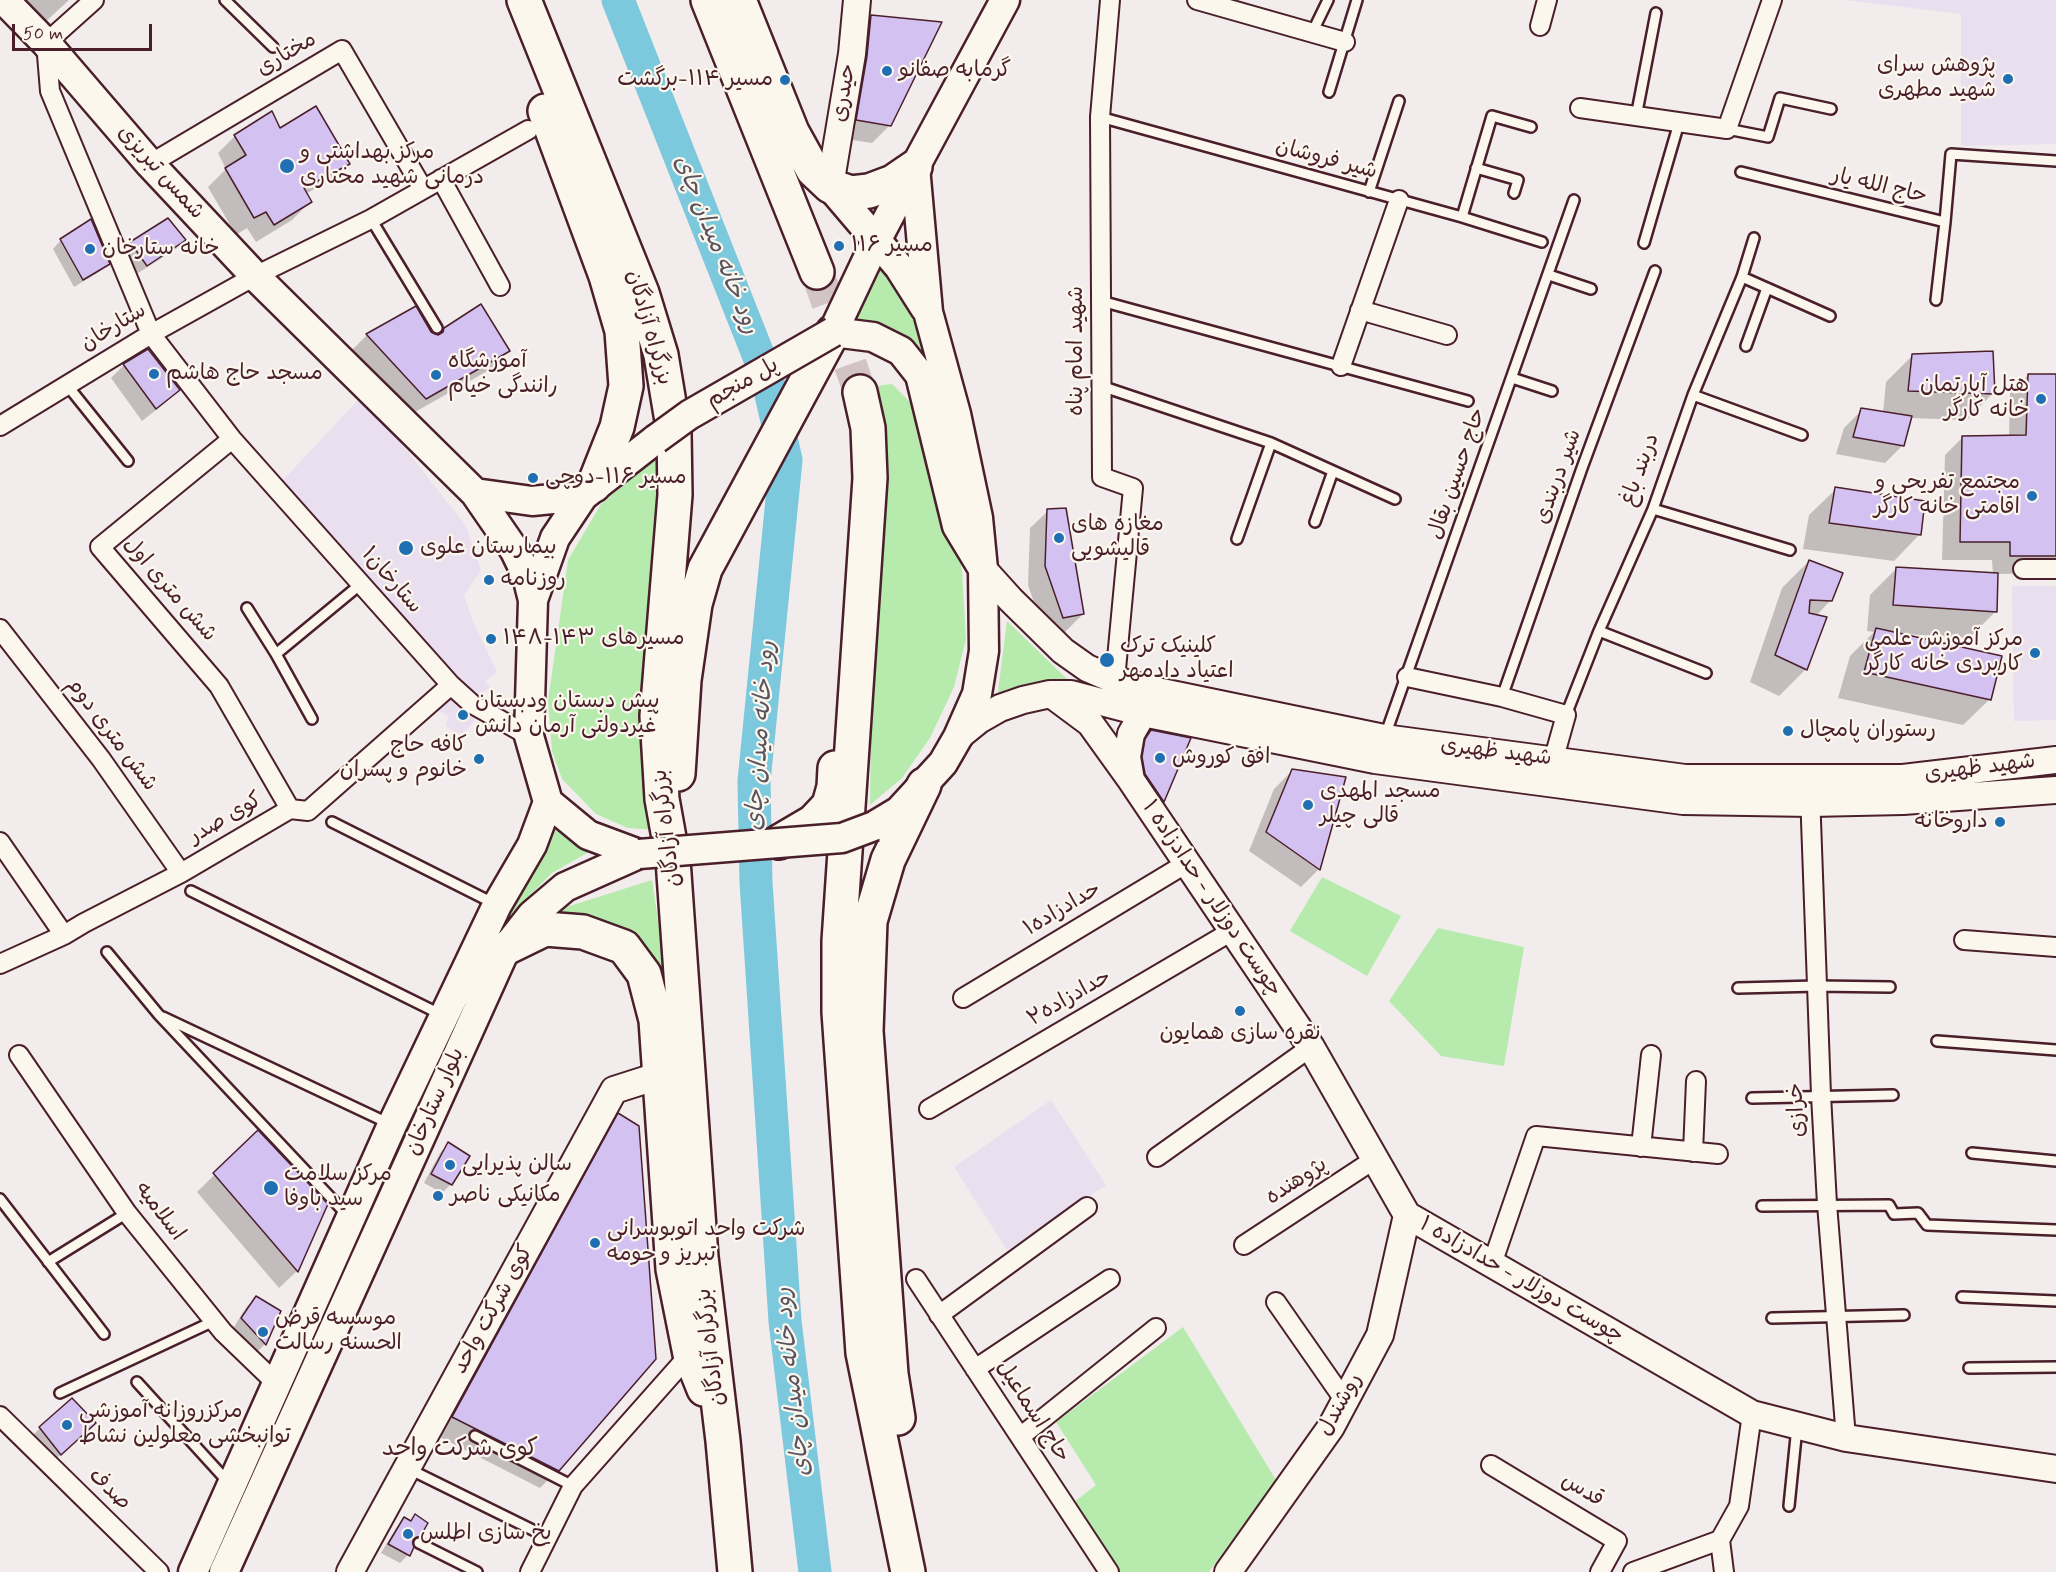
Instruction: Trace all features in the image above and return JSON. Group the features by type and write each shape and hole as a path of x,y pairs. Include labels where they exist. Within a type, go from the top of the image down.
{"highway":[{"path":"504,0 606,276 622,331 626,386 617,427 589,491"},
{"name":"بزرگراه آزادگان","path":"524,0 642,294 661,355 674,432 675,495 657,716 662,800 673,860 701,1257 723,1441 735,1572"},
{"path":"708,0 817,272"},
{"path":"739,0 792,132 813,170 830,186 851,193 869,191 893,182 915,167"},
{"path":"673,860 684,680 695,604 705,569 833,332"},
{"path":"779,842 813,822 829,805 834,787 853,458 860,392 868,428 870,478 839,941 839,1012 863,1353 910,1572"},
{"path":"910,1572 910,1493 891,1374 866,1031 870,921 888,860 924,785"},
{"path":"506,948 545,929 584,932 624,947 644,974 656,1020 673,1269 690,1354 723,1441"}],"main road":[{"name":"شمس تبریزی","path":"4,0 46,43 150,164 255,276 476,493 515,551 527,576 533,600"},
{"path":"983,569 957,526 920,375 900,351 873,337 833,332 876,241 1005,0"},
{"path":"589,491 555,538 533,600 530,736 548,802 588,835 639,854 842,838 874,826 899,811 943,763 958,737 977,694 984,651 983,569 978,518 958,425 928,312 915,167"},
{"path":"830,186 899,267 928,312"},
{"name":"پل منجم","path":"589,491 689,415 833,332"},
{"path":"476,493 532,501 589,491"},
{"name":"بلوار ستارخان","path":"194,1572 392,1125 497,905 531,845 548,802"},
{"name":"بلوار ستارخان","path":"224,1572 506,948 532,915 565,887 639,854"}],"street":[{"path":"46,43 94,0"},
{"name":"حیدری","path":"830,186 852,54 857,0"},
{"name":"شهید امام پناه","path":"1110,0 1100,117 1102,477 1133,488 1114,680"},
{"path":"1197,0 1345,42"},
{"path":"1540,26 1547,0"},
{"path":"1580,108 1727,129 1772,0"},
{"name":"ستارخان۱","path":"46,43 51,91 151,333 232,439 451,685 472,704 530,736"},
{"name":"مختاری","path":"150,164 342,50 423,189"},
{"name":"ستارخان","path":"0,426 151,333 255,276 371,219 528,130"},
{"path":"441,179 500,286"},
{"path":"1341,366 1399,200"},
{"path":"1360,310 1447,335"},
{"name":"شش متری اول","path":"232,439 100,547 219,686 290,809"},
{"path":"2023,569 2056,568"},
{"name":"شهید ظهیری","path":"983,569 1018,607 1064,651 1088,668 1114,680 1379,749"},
{"name":"شش متری دوم","path":"0,629 101,759 181,873"},
{"path":"1407,677 1502,697 1566,715"},
{"name":"کوی صدر","path":"0,964 64,935 181,873 290,809 308,811 451,685"},
{"name":"شهید ظهیری","path":"958,737 979,720 1000,708 1050,694 1071,694 1143,714 1551,772 1683,801 1810,791 2056,760"},
{"name":"چوست دوزلار - حدادزاده ۱","path":"1050,694 1090,723 1131,780 1311,1047 1407,1215 1752,1414 1846,1438 2056,1469"},
{"path":"1131,780 1127,757 1131,734 1143,714"},
{"name":"دربند باغ","path":"1551,772 1566,715"},
{"name":"شهید ظهیری","path":"1810,791 1904,801 2056,790"},
{"name":"خرازی","path":"1810,791 1827,1204 1846,1438"},
{"path":"0,842 64,935"},
{"name":"حدادزاده۱","path":"963,998 1187,863"},
{"name":"حدادزاده۲","path":"929,1109 1232,931"},
{"path":"1964,940 2056,947"},
{"path":"1157,1157 1311,1047"},
{"name":"اسلامیه","path":"19,1055 128,1213 214,1321 277,1384"},
{"path":"1641,1146 1651,1055"},
{"name":"کوی شرکت واحد","path":"350,1572 614,1090 661,1075"},
{"path":"1693,1152 1696,1081"},
{"path":"1491,1264 1536,1136 1718,1154"},
{"name":"پژوهنده","path":"1244,1245 1375,1159"},
{"path":"939,1315 1088,1207"},
{"name":"روشندل","path":"1228,1572 1331,1427 1380,1335 1407,1215"},
{"name":"حاج اسماعیل","path":"916,1279 1109,1572"},
{"path":"975,1369 1110,1279"},
{"path":"1276,1302 1345,1401"},
{"path":"1020,1437 1156,1328"},
{"path":"531,1572 573,1486 690,1354"},
{"path":"1724,1572 1720,1540 1739,1506 1752,1414"},
{"name":"صدف","path":"0,1416 159,1572"},
{"name":"قدس","path":"1491,1465 1617,1541 1600,1572"},
{"path":"1634,1572 1720,1540"}],"lane":[{"path":"225,0 273,47"},
{"path":"1312,33 1328,0"},
{"path":"1329,92 1357,0"},
{"path":"1636,117 1656,14"},
{"path":"1727,129 1768,137 1780,98 1831,109"},
{"path":"1369,192 1399,100"},
{"path":"1462,217 1492,116 1531,126"},
{"name":"شیر فروشان","path":"1100,117 1462,217 1542,242"},
{"path":"1644,243 1679,123"},
{"name":"حاج الله یار","path":"1741,172 1945,222 1950,154 2056,161"},
{"path":"1476,168 1518,180 1514,193"},
{"name":"حاج حسین بقال","path":"1379,749 1407,677 1574,200"},
{"path":"371,219 437,328"},
{"path":"1936,300 1945,222"},
{"name":"دربند باغ","path":"1566,715 1599,631 1653,509 1693,395 1742,277 1754,238"},
{"name":"شیر دربندی","path":"1502,697 1582,468 1655,271"},
{"path":"1549,275 1591,289"},
{"path":"1742,277 1830,316"},
{"path":"1746,346 1767,288"},
{"path":"1101,301 1468,400"},
{"path":"1512,378 1552,391"},
{"path":"67,385 128,461"},
{"path":"1101,386 1271,443 1395,499"},
{"path":"1693,395 1802,435"},
{"path":"1237,539 1271,443"},
{"path":"1315,522 1333,471"},
{"path":"1653,509 1790,550"},
{"path":"276,654 362,583"},
{"path":"247,608 312,719"},
{"path":"1599,631 1706,673"},
{"path":"332,822 497,905"},
{"path":"190,891 444,1016"},
{"path":"107,952 159,1015 350,1218"},
{"path":"1738,988 1890,987"},
{"path":"159,1015 392,1125"},
{"path":"1937,1041 2056,1050"},
{"path":"1752,1098 1893,1095"},
{"path":"1972,1153 2056,1161"},
{"path":"0,1199 104,1334"},
{"path":"1762,1206 1889,1205 1894,1214 1918,1213 1927,1225 2056,1230"},
{"path":"48,1262 128,1213"},
{"path":"1962,1297 2056,1301"},
{"path":"1772,1318 1904,1315"},
{"path":"60,1393 214,1321"},
{"path":"1969,1368 2056,1367"},
{"path":"137,1382 231,1486"},
{"path":"1789,1506 1797,1425"},
{"path":"475,1436 573,1486"},
{"path":"407,1468 547,1537"},
{"path":"420,1543 477,1572"}],"shaded area":[{"name":"پژوهش سرای شهید مطهری","path":"1846,0 2056,0 2056,144 1961,146 1961,14"},
{"name":"بیمارستان علوی","path":"363,395 466,526 481,570 464,595 473,622 497,672 485,681 490,687 472,704 282,481"},
{"name":"مرکز آموزش علمی کاربردی خانه کارگر","path":"2012,586 2056,586 2056,720 2014,721"},
{"name":"پیش دبستان ودبستان غیردولتی آرمان دانش","path":"453,693 480,715 461,736 446,726 448,716 436,709"},
{"path":"1051,1100 1106,1185 1007,1250 954,1167"}],"green space":[{"path":"880,265 914,312 930,373 854,321"},
{"path":"892,384 912,404 943,467 962,571 966,639 954,687 930,738 902,778 870,805 871,726 885,532 888,451 877,386"},
{"path":"667,449 657,830 628,828 596,814 562,779 552,751 548,701 568,560 601,504"},
{"path":"1007,621 1067,679 997,699"},
{"path":"556,829 594,849 552,873 531,894 489,960 483,957 522,882"},
{"path":"1322,877 1401,916 1367,976 1290,931"},
{"path":"652,880 668,988 651,956 628,936 594,918 557,910"},
{"path":"1438,928 1524,947 1504,1066 1441,1056 1389,1001"},
{"path":"1183,1327 1276,1480 1209,1572 1117,1572 1073,1503 1096,1485 1056,1422"}],"building":[{"name":"گرمابه صفانو","path":"871,15 942,22 891,126 856,120 867,56"},
{"name":"مرکز بهداشتی و درمانی شهید مختاری","path":"316,106 350,164 304,188 312,202 274,225 266,212 254,218 225,168 246,155 234,135 272,111 280,128"},
{"path":"168,218 186,240 147,266 130,242"},
{"path":"91,219 110,264 83,280 60,239"},
{"name":"آموزشگاه رانندگی خیام","path":"481,304 510,351 426,399 366,334 416,306 431,332 438,335 443,332 444,328"},
{"name":"مسجد حاج هاشم","path":"148,349 180,390 156,409 123,364"},
{"path":"1993,351 1995,394 1908,391 1912,354"},
{"path":"2028,374 2056,374 2056,556 2010,556 2010,542 1960,542 1962,436 2026,435"},
{"path":"1861,408 1912,416 1904,446 1853,437"},
{"path":"1835,487 1925,501 1921,535 1829,523"},
{"name":"مغازه های قالیشویی","path":"1066,508 1084,614 1063,618 1045,566 1047,509"},
{"path":"1809,560 1843,573 1832,601 1810,600 1809,613 1827,617 1807,670 1775,655"},
{"path":"1896,567 1998,573 1997,612 1893,605"},
{"path":"1876,628 2002,656 1991,700 1864,672"},
{"name":"افق کوروش","path":"1151,730 1191,738 1164,802 1145,774 1142,757 1145,739"},
{"name":"مسجد المهدی قالی چیلر","path":"1292,769 1346,777 1320,870 1266,832"},
{"name":"شرکت واحد اتوبوسرانی تبریز و حومه","path":"618,1113 639,1126 656,1359 559,1471 452,1417"},
{"name":"مرکز سلامت سید باوفا","path":"258,1130 328,1204 298,1272 213,1173"},
{"name":"سالن پذیرایی","path":"448,1142 470,1156 452,1185 431,1174"},
{"name":"موسسه قرض الحسنه رسالت","path":"256,1296 281,1311 266,1345 241,1318"},
{"name":"مرکزروزانه آموزشی توانبخشی معلولین نشاط","path":"72,1398 96,1423 61,1455 39,1427"},
{"name":"یخ سازی اطلس","path":"415,1514 428,1523 420,1537 413,1539 414,1547 410,1556 388,1544 404,1517 411,1521"}],"waterway":[{"name":"رود خانه میدان چای","path":"618,0 767,377 786,460 754,781 756,882 785,1321 815,1572"}],"tunnel":[{"path":"817,272 860,392"}],"place":[{"name":"گرمابه صفانو","path":"887,71"},
{"name":"پژوهش سرای شهید مطهری","path":"2008,79"},
{"name":"مسیر ۱۱۴-برگشت","path":"785,80"},
{"name":"مرکز بهداشتی و درمانی شهید مختاری","path":"287,166"},
{"name":"مسیر ۱۱۶","path":"839,246"},
{"name":"خانه ستارخان","path":"90,249"},
{"name":"مسجد حاج هاشم","path":"154,374"},
{"name":"آموزشگاه رانندگی خیام","path":"436,375"},
{"name":"هتل آپارتمان خانه کارگر","path":"2041,399"},
{"name":"مسیر ۱۱۶-دوچی","path":"533,478"},
{"name":"مجتمع تفریحی و اقامتی خانه کارگر","path":"2032,496"},
{"name":"مغازه های قالیشویی","path":"1059,538"},
{"name":"بیمارستان علوی","path":"406,548"},
{"name":"روزنامه","path":"489,580"},
{"name":"مسیرهای ۱۴۳-۱۴۸","path":"491,639"},
{"name":"مرکز آموزش علمی کاربردی خانه کارگر","path":"2035,653"},
{"name":"کلینیک ترک اعتیاد دادمهر","path":"1107,660"},
{"name":"پیش دبستان ودبستان غیردولتی آرمان دانش","path":"463,715"},
{"name":"رستوران پامچال","path":"1788,731"},
{"name":"افق کوروش","path":"1160,758"},
{"name":"کافه حاج‌ خانوم‌ و پسران","path":"479,759"},
{"name":"مسجد المهدی قالی چیلر","path":"1308,805"},
{"name":"داروخانه","path":"2000,822"},
{"name":"نقره سازی همایون","path":"1240,1011"},
{"name":"سالن پذیرایی","path":"450,1165"},
{"name":"مرکز سلامت سید باوفا","path":"271,1188"},
{"name":"مکانیکی ناصر","path":"438,1196"},
{"name":"شرکت واحد اتوبوسرانی تبریز و حومه","path":"595,1243"},
{"name":"موسسه قرض الحسنه رسالت","path":"263,1332"},
{"name":"مرکزروزانه آموزشی توانبخشی معلولین نشاط","path":"67,1425"},
{"name":"یخ سازی اطلس","path":"408,1534"}],"district":[{"name":"کوی شرکت واحد","path":"460,1450"}]}
